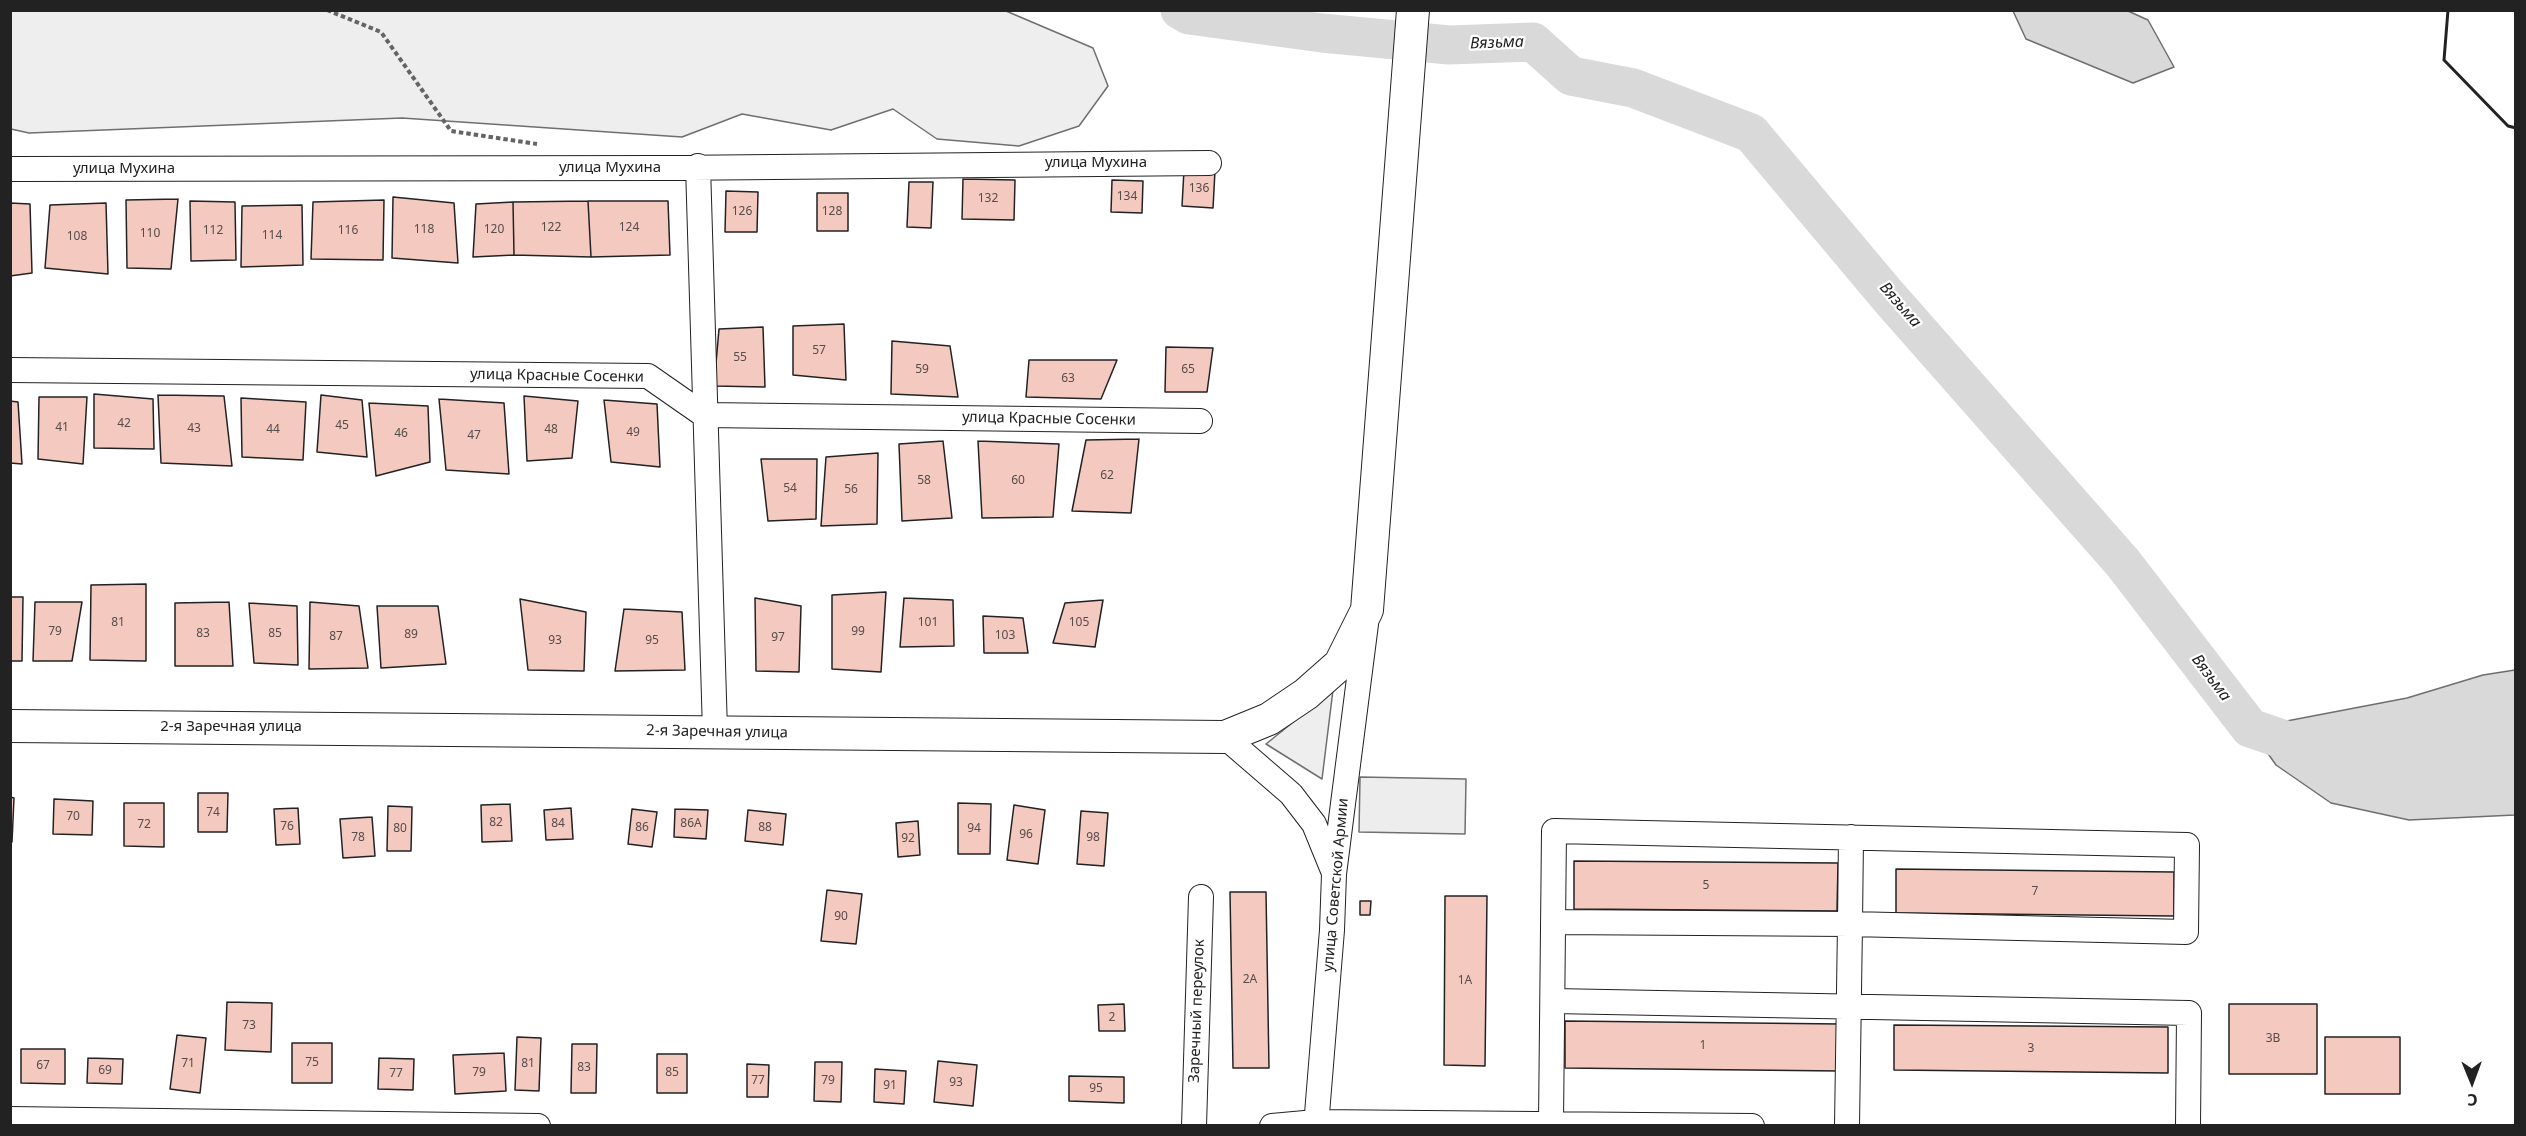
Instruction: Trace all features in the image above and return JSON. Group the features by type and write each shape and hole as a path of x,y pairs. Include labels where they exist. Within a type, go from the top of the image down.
{"main road":[{"path":"1367,610 1413,10"},
{"name":"2-я Заречная улица","path":"10,726 1226,737 1269,719 1340,664 1367,610"}],"street":[{"name":"улица Мухина","path":"10,169 1209,163"},
{"path":"698,166 715,731"},
{"name":"улица Красные Сосенки","path":"10,370 648,376 704,415 1200,421"},
{"name":"улица Советской Армии","path":"1316,1124 1332,930 1334,874 1367,610"},
{"path":"1226,737 1291,794 1314,824 1334,874"},
{"path":"1541,1123 1553,1002 1553,922 1554,831 2187,846 2186,933 1850,924 1553,922"},
{"path":"1847,1125 1851,837"},
{"name":"Заречный переулок","path":"1194,1125 1201,897"},
{"path":"1553,1002 2189,1013 2188,1125"},
{"path":"10,1119 538,1125"},
{"path":"1272,1125 1541,1123 1752,1125"}],"path":[{"path":"327,10 381,33 451,131 545,145"}],"shaded area":[{"path":"11,10 1006,11 1093,48 1108,86 1079,126 1019,146 937,139 893,109 831,130 742,114 682,137 402,118 29,133 11,129"},
{"path":"2013,11 2128,11 2148,20 2174,67 2133,83 2026,39"},
{"path":"2515,670 2515,815 2409,820 2331,803 2276,765 2250,728 2407,698 2483,675"},
{"path":"1333,690 1322,779 1266,744"},
{"path":"1360,777 1466,779 1465,834 1359,832"}],"building":[{"path":"1184,170 1215,171 1213,208 1182,206"},
{"path":"963,179 1015,180 1014,220 962,219"},
{"path":"1112,180 1143,181 1142,213 1111,212"},
{"path":"909,182 933,182 931,228 907,227"},
{"path":"726,191 758,192 757,232 725,232"},
{"path":"817,193 848,193 848,231 817,231"},
{"path":"393,197 454,203 458,263 392,258"},
{"path":"178,199 171,269 127,268 126,200"},
{"path":"384,200 383,260 311,259 313,202"},
{"path":"190,201 235,202 236,260 191,261"},
{"path":"588,201 668,201 670,255 591,257"},
{"path":"588,201 591,257 514,255 513,202"},
{"path":"513,202 514,255 473,257 476,204"},
{"path":"10,203 30,204 32,273 10,276"},
{"path":"106,203 108,274 45,268 50,205"},
{"path":"302,205 303,265 241,267 242,206"},
{"path":"844,324 846,380 793,375 793,326"},
{"path":"763,327 765,387 714,386 719,329"},
{"path":"892,341 950,346 958,397 891,394"},
{"path":"1166,347 1213,348 1207,392 1165,392"},
{"path":"1029,360 1117,360 1101,399 1026,397"},
{"path":"94,394 153,399 154,449 94,448"},
{"path":"158,395 224,396 232,466 161,463"},
{"path":"321,395 362,400 367,457 317,452"},
{"path":"524,396 578,401 572,458 527,461"},
{"path":"39,397 87,397 83,464 38,459"},
{"path":"241,398 306,402 303,460 242,457"},
{"path":"439,399 504,403 509,474 446,470"},
{"path":"604,400 657,404 660,467 611,462"},
{"path":"10,401 18,402 22,464 10,463"},
{"path":"369,403 428,406 430,462 376,476"},
{"path":"1139,439 1131,513 1072,511 1086,440"},
{"path":"943,441 952,518 902,521 899,444"},
{"path":"978,441 1059,444 1053,517 982,518"},
{"path":"878,453 877,524 821,526 826,457"},
{"path":"761,459 817,459 816,519 768,521"},
{"path":"146,584 146,661 90,660 91,585"},
{"path":"886,592 881,672 832,669 832,595"},
{"path":"10,597 23,597 22,661 10,661"},
{"path":"755,598 801,606 799,672 756,671"},
{"path":"904,598 953,600 954,646 900,647"},
{"path":"520,599 586,612 584,671 528,670"},
{"path":"1103,600 1095,647 1053,643 1065,603"},
{"path":"35,602 82,602 72,661 33,661"},
{"path":"229,602 233,666 175,666 175,603"},
{"path":"310,602 359,606 368,668 309,669"},
{"path":"249,603 297,606 298,665 254,663"},
{"path":"377,606 438,606 446,664 381,668"},
{"path":"624,609 682,612 685,670 615,671"},
{"path":"983,616 1023,618 1028,653 984,653"},
{"path":"198,793 228,793 227,832 198,832"},
{"path":"10,797 14,798 12,842 10,842"},
{"path":"54,799 93,801 92,835 53,834"},
{"path":"124,803 164,803 164,847 124,846"},
{"path":"958,803 991,804 990,854 958,854"},
{"path":"510,804 512,841 482,842 481,805"},
{"path":"1014,805 1045,810 1038,864 1007,860"},
{"path":"388,806 412,807 411,851 387,851"},
{"path":"298,808 300,844 276,845 274,809"},
{"path":"571,808 573,839 546,840 544,810"},
{"path":"632,809 657,812 652,847 628,844"},
{"path":"675,809 708,810 706,839 674,837"},
{"path":"748,810 786,814 783,845 745,841"},
{"path":"1081,811 1108,813 1104,866 1077,864"},
{"path":"372,817 375,856 343,858 340,819"},
{"path":"918,821 920,855 898,857 896,823"},
{"path":"1574,861 1838,863 1837,911 1574,909"},
{"path":"1896,869 2174,872 2174,916 1896,913"},
{"path":"827,890 862,894 856,944 821,941"},
{"path":"1230,892 1266,892 1269,1068 1233,1068"},
{"path":"1445,896 1487,896 1485,1066 1444,1065"},
{"path":"1360,901 1371,901 1370,915 1360,915"},
{"path":"227,1002 272,1003 271,1052 225,1050"},
{"path":"1124,1004 1125,1031 1099,1031 1098,1005"},
{"path":"2229,1004 2317,1004 2317,1074 2229,1074"},
{"path":"1565,1021 1841,1024 1840,1071 1565,1068"},
{"path":"1894,1025 2168,1027 2168,1073 1894,1070"},
{"path":"177,1035 206,1038 200,1093 170,1089"},
{"path":"517,1037 541,1038 539,1091 515,1090"},
{"path":"2325,1037 2400,1037 2400,1094 2325,1094"},
{"path":"292,1043 332,1043 332,1083 292,1083"},
{"path":"572,1044 597,1044 596,1093 571,1093"},
{"path":"21,1049 65,1049 65,1084 21,1083"},
{"path":"504,1053 506,1091 455,1094 453,1055"},
{"path":"657,1054 687,1054 687,1093 657,1093"},
{"path":"88,1058 123,1059 122,1084 87,1083"},
{"path":"379,1058 414,1059 413,1090 378,1089"},
{"path":"938,1061 977,1065 973,1106 934,1102"},
{"path":"815,1062 842,1062 841,1102 814,1101"},
{"path":"747,1064 769,1065 768,1097 747,1097"},
{"path":"875,1069 906,1071 904,1104 874,1102"},
{"path":"1069,1076 1124,1077 1124,1103 1069,1101"}],"waterway":[{"name":"Вязьма","path":"1180,10 1189,15 1322,33 1449,45 1533,42 1571,76 1633,88 1751,133 1887,295 2123,563 2250,728 2300,745"}],"wall":[{"path":"2448,10 2444,60 2508,126 2516,128"}]}
